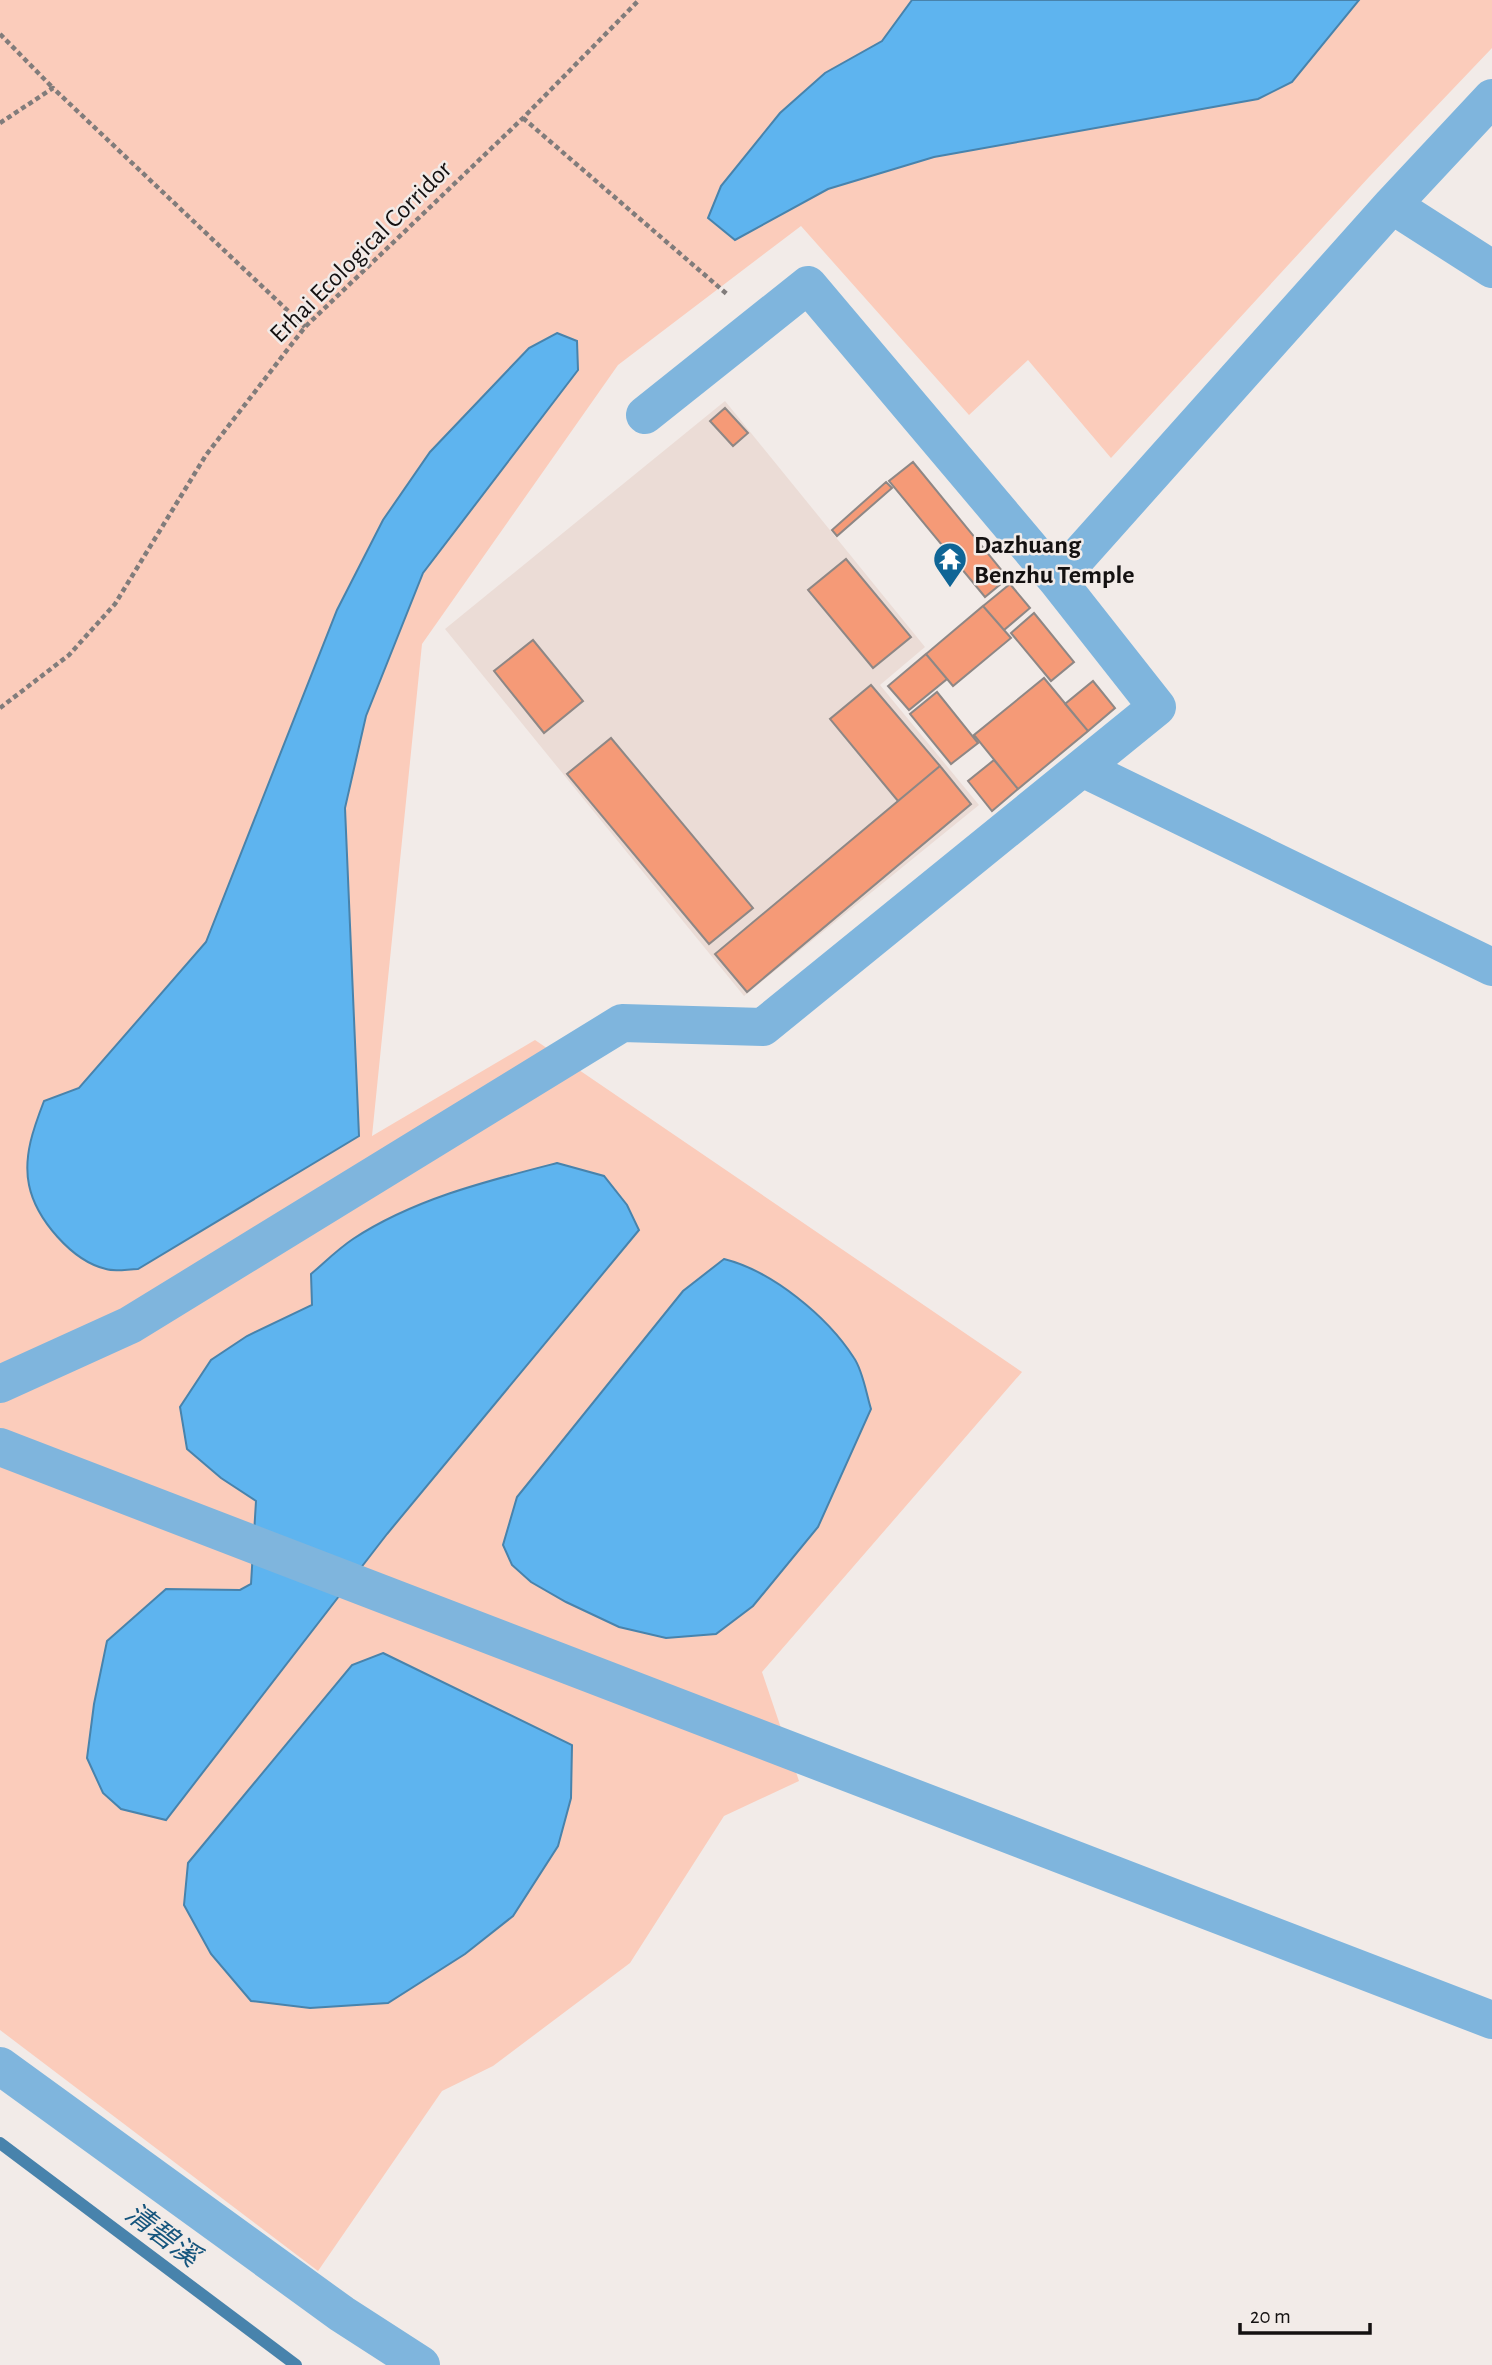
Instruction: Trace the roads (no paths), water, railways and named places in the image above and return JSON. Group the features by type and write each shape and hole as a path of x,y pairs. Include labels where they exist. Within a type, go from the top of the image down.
{"street":[{"path":"1057,580 1392,205 1492,98"},
{"path":"1392,205 1492,269"},
{"path":"0,1384 130,1325 622,1023 762,1027 1157,707 1057,580 808,285 645,415"},
{"path":"1082,768 1492,967"},
{"path":"0,1447 1492,2020"},
{"path":"0,2066 342,2314 421,2365"}],"water":[{"path":"912,0 1359,0 1292,82 1258,99 934,157 828,189 735,240 708,218 721,186 780,113 825,73 882,41"},
{"path":"557,333 577,341 578,370 423,573 366,716 345,808 359,1136 138,1269 113,1270 93,1264 57,1237 39,1211 29,1185 28,1153 44,1101 79,1088 206,942 337,610 383,520 430,452 529,348"},
{"path":"557,1163 604,1176 627,1205 639,1230 387,1534 166,1820 121,1809 103,1793 87,1758 94,1704 107,1641 166,1589 240,1590 251,1584 256,1501 221,1478 187,1449 180,1407 211,1360 247,1336 312,1305 311,1274 347,1243 376,1225 452,1193"},
{"path":"724,1259 742,1265 779,1285 797,1297 829,1326 857,1363 871,1409 818,1527 753,1606 716,1634 666,1638 619,1627 566,1602 531,1582 512,1565 503,1545 517,1497 683,1291"},
{"path":"383,1653 572,1745 571,1798 558,1846 513,1916 465,1954 388,2003 310,2008 251,2001 211,1954 184,1905 188,1863 352,1665"}],"waterway":[{"name":"清碧溪","path":"0,2143 296,2365"}],"place":[{"name":"Dazhuang Benzhu Temple","path":"950,589"}]}
